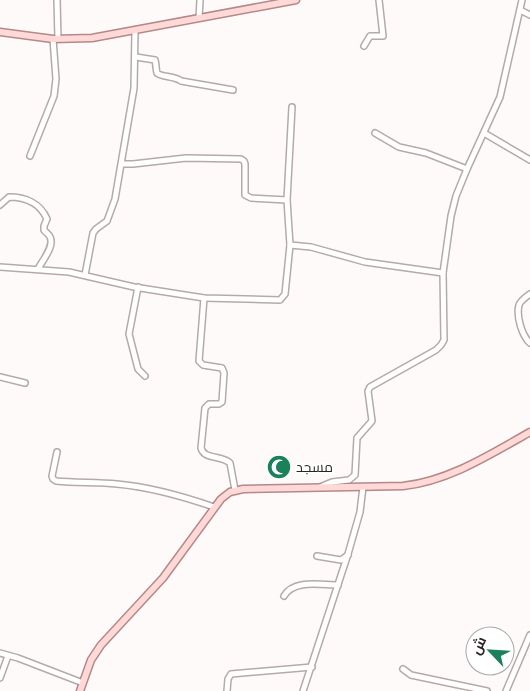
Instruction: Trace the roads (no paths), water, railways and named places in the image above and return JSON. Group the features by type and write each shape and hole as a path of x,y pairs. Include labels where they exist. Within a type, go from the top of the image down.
{"main road":[{"path":"0,32 55,39 92,38 296,0"},
{"path":"80,691 96,651 163,578 224,496 235,490 411,485 440,478 530,432"}],"street":[{"path":"30,156 54,96 57,0"},
{"path":"199,18 200,0"},
{"path":"364,46 370,36 383,36 379,0"},
{"path":"319,488 332,482 350,480 355,475 357,438 369,424 372,417 369,395 370,387 441,345 445,335 443,273 450,216 466,169 500,97 522,0"},
{"path":"520,10 530,15"},
{"path":"85,275 93,233 107,221 114,206 134,88 135,31"},
{"path":"136,57 155,60 157,71 161,75 174,77 181,81 233,90"},
{"path":"0,267 38,269 85,275 138,287 204,298 280,300 285,294 290,245 287,200 292,107"},
{"path":"375,133 399,147 419,151 466,169"},
{"path":"484,133 530,160"},
{"path":"122,164 140,164 186,158 241,159 245,164 245,195 251,198 287,200"},
{"path":"0,205 9,197 24,197 45,215 47,219 44,230 51,237 51,241 49,250 38,269"},
{"path":"290,245 311,247 365,262 443,273"},
{"path":"138,287 129,334 138,369 145,376"},
{"path":"530,294 522,301 519,307 522,334 530,343"},
{"path":"204,298 199,360 202,365 222,368 224,373 222,402 219,404 209,404 205,408 201,448 202,453 205,455 222,458 230,463 235,490"},
{"path":"0,377 25,383"},
{"path":"57,452 52,476 56,481 117,484 148,488 214,507"},
{"path":"303,691 348,554 360,512 364,487"},
{"path":"316,556 341,560 348,554"},
{"path":"284,596 290,589 299,585 338,585"},
{"path":"506,691 530,635"},
{"path":"0,653 83,683"},
{"path":"0,678 8,656"},
{"path":"228,691 228,679 231,674 312,667"},
{"path":"403,669 411,675 487,691"}],"place":[{"name":"مسجد","path":"279,467"}]}
